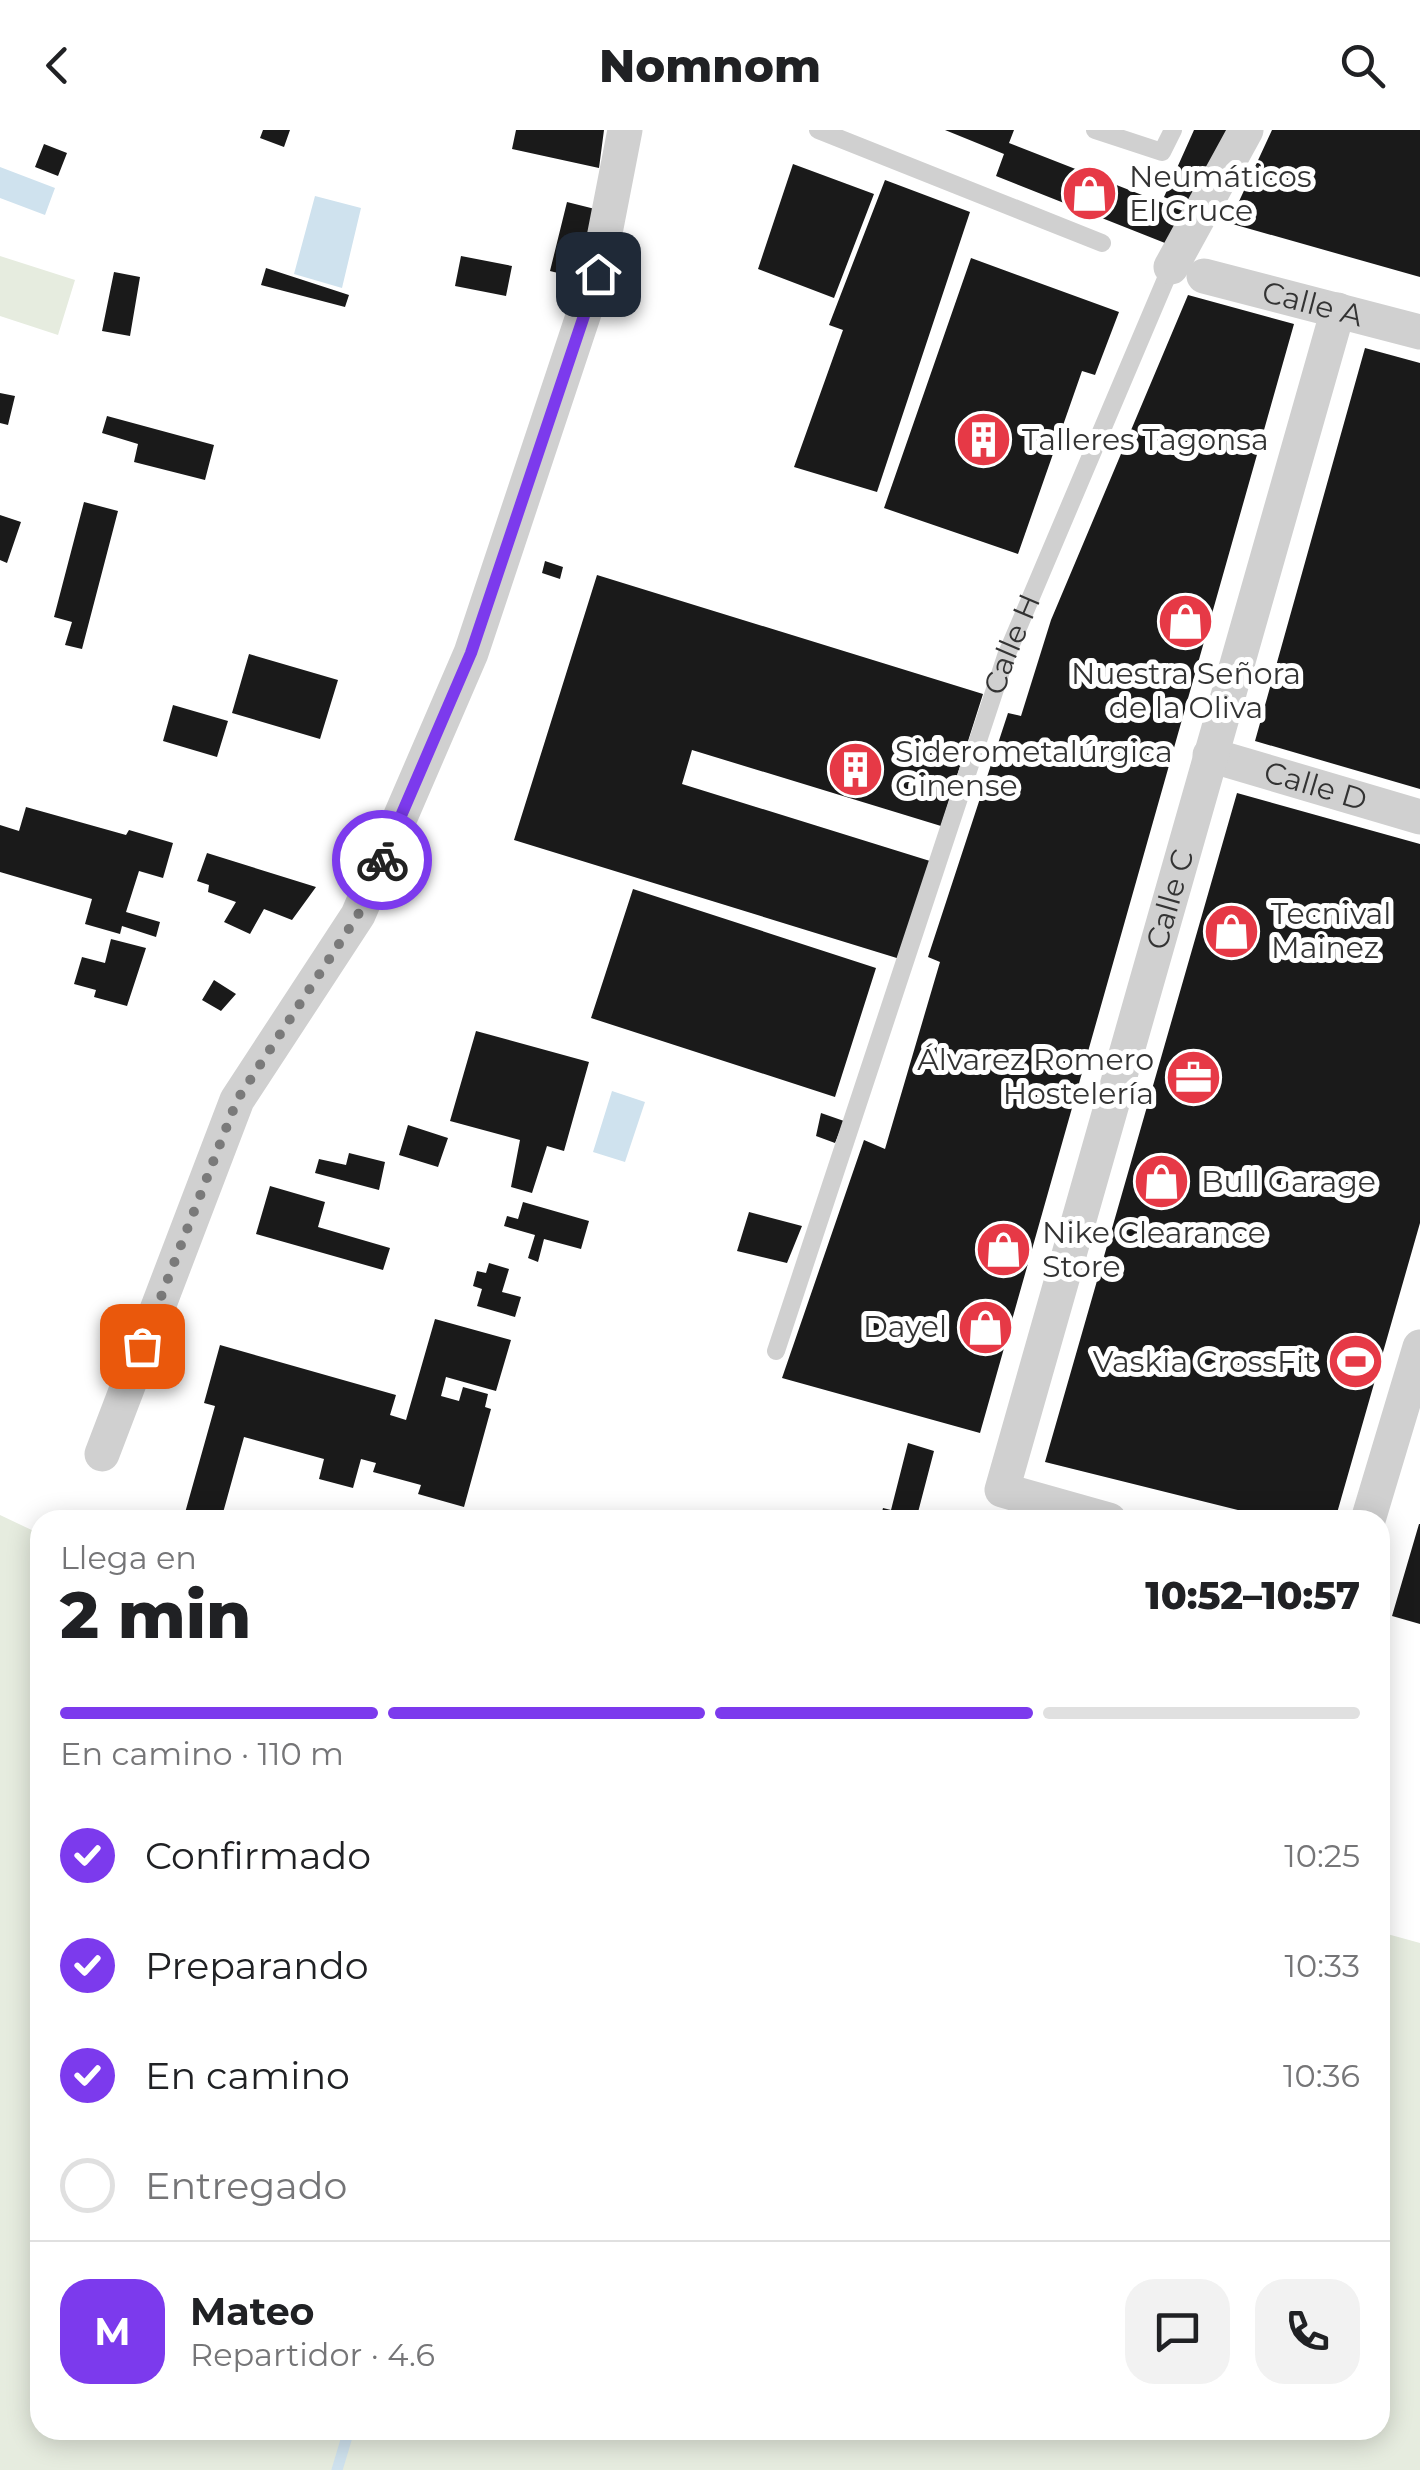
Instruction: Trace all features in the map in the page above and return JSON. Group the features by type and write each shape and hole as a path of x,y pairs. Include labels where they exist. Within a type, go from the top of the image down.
{"street":[{"path":"102,1454 237,1100 358,915 471,653 598,274 626,130"},
{"name":"Calle H","path":"1187,272 1246,130"},
{"name":"Calle A","path":"1187,272 1420,332"},
{"name":"Calle C","path":"1073,1510 1002,1490 1338,310"},
{"name":"Calle D","path":"1210,755 1420,817"},
{"path":"1371,1510 1420,1347"}],"lane":[{"path":"818,130 1102,243"},
{"path":"1095,130 1162,152 1173,130"},
{"name":"Calle H","path":"776,1351 1006,656 1187,272"}],"shaded area":[{"path":"0,256 75,280 58,335 0,316"},
{"path":"0,1515 30,1529 30,2440 1390,2440 1390,1935 1420,1943 1420,2470 0,2470"}],"water":[{"path":"0,167 55,188 45,215 0,198"},
{"path":"315,196 361,208 342,288 294,274"},
{"path":"612,1091 645,1102 625,1162 593,1152"}],"building":[{"path":"263,130 290,130 284,147 260,138"},
{"path":"516,130 604,130 599,168 512,149"},
{"name":"Neumáticos El Cruce","path":"945,130 1014,130 1009,143 1183,211 1170,245 996,176 1004,154"},
{"path":"1194,130 1232,130 1196,211 1164,197"},
{"path":"1272,130 1420,130 1420,277 1229,223"},
{"path":"44,144 67,153 58,176 35,167"},
{"path":"793,164 874,194 834,298 758,269"},
{"path":"885,180 970,212 877,492 794,467 843,330 829,325"},
{"path":"567,202 595,209 586,272 568,268 566,275 550,271"},
{"path":"461,256 512,266 506,296 455,286"},
{"name":"Talleres Tagonsa","path":"971,258 1119,312 1095,375 1082,371 1018,554 884,508"},
{"path":"266,268 349,295 345,307 261,285"},
{"path":"114,272 140,277 130,336 102,331"},
{"path":"1188,295 1294,324 980,1433 782,1378 864,1140 885,1149 940,962 928,957 1008,713 1021,716 1051,620"},
{"path":"1365,348 1420,363 1420,789 1255,741"},
{"path":"0,393 15,396 8,425 0,423"},
{"path":"107,416 214,445 205,480 134,462 138,444 102,433"},
{"path":"84,502 118,511 82,649 65,645 72,622 54,617"},
{"path":"0,515 21,522 7,563 0,560"},
{"path":"545,561 563,567 560,579 542,573"},
{"name":"Siderometalúrgica Ginense","path":"597,575 983,694 941,826 692,750 682,784 930,861 900,959 514,840"},
{"path":"249,654 338,680 320,739 232,713"},
{"path":"173,705 228,721 217,757 163,741"},
{"path":"1237,793 1420,844 1420,1223 1338,1510 1238,1510 1045,1462"},
{"path":"26,807 126,835 129,830 173,843 163,878 139,871 126,912 160,922 156,937 122,926 120,934 85,924 92,899 0,872 0,825 19,831"},
{"path":"207,853 316,887 292,920 264,909 250,934 224,922 236,902 208,892 209,885 197,881"},
{"path":"633,889 876,968 835,1097 591,1018"},
{"path":"111,939 146,948 127,1006 94,997 96,990 74,984 82,957 105,963"},
{"path":"214,980 236,994 221,1011 202,1000"},
{"path":"476,1031 589,1062 564,1151 547,1146 532,1193 511,1187 520,1140 450,1121"},
{"path":"821,1113 844,1121 835,1143 816,1136"},
{"path":"408,1125 448,1138 438,1167 399,1155"},
{"path":"349,1153 385,1162 379,1190 315,1173 319,1159 346,1165"},
{"path":"270,1186 325,1202 318,1227 390,1248 383,1270 256,1234"},
{"path":"523,1202 589,1221 581,1249 544,1239 538,1262 528,1258 535,1235 504,1226 507,1216 518,1219"},
{"path":"749,1212 802,1226 787,1263 737,1251"},
{"path":"489,1263 509,1269 502,1292 521,1297 515,1317 477,1306 482,1289 473,1286 477,1271 486,1273"},
{"path":"435,1319 511,1340 496,1391 446,1377 441,1396 459,1401 463,1387 488,1394 485,1407 491,1409 464,1507 418,1494 421,1485 373,1472 376,1463 361,1459 353,1488 319,1479 324,1459 244,1437 224,1510 186,1510 215,1406 204,1403 220,1345 396,1395 390,1415 406,1420"},
{"path":"908,1443 934,1451 919,1510 891,1510"},
{"path":"1420,1524 1420,1624 1392,1616"}],"waterway":[{"path":"337,2470 346,2440"}],"way so far":[{"path":"142,1346 237,1100 358,915 382,860"}],"place":[{"name":"Neumáticos El Cruce","path":"1090,194"},
{"name":"Talleres Tagonsa","path":"983,440"},
{"name":"Nuestra Señora de la Oliva","path":"1186,621"},
{"name":"Siderometalúrgica Ginense","path":"856,769"},
{"name":"Tecnival Mainez","path":"1232,931"},
{"name":"Álvarez Romero Hostelería","path":"1193,1077"},
{"name":"Bull Garage","path":"1162,1182"},
{"name":"Nike Clearance Store","path":"1003,1250"},
{"name":"Dayel","path":"986,1327"},
{"name":"Vaskia CrossFit","path":"1355,1362"}],"route":[{"path":"382,860 471,653 598,274"}]}
